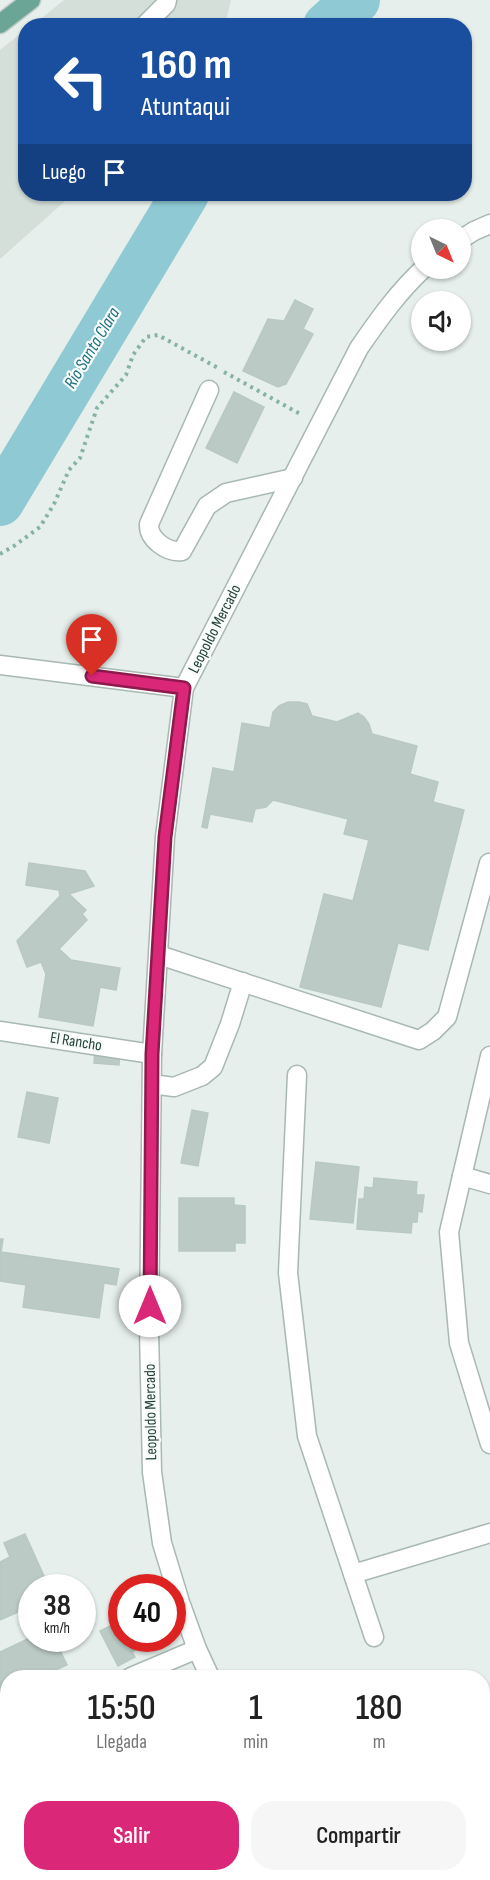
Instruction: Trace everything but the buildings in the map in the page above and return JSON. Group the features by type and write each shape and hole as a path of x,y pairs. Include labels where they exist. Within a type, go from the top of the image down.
{"main road":[{"path":"0,24 31,0"}],"street":[{"path":"152,18 167,0"},
{"path":"471,233 490,224"},
{"name":"Leopoldo Mercado","path":"207,1670 180,1602 162,1543 152,1472 149,1329 152,1054 165,837 184,688 359,348 383,313 412,279"},
{"path":"209,390 149,524 149,533 153,540 176,552 182,551 207,506 217,498 226,493 293,478"},
{"path":"0,665 184,688"},
{"path":"159,955 419,1040 433,1032 447,1017 489,863"},
{"path":"152,1084 174,1087 196,1079 213,1067 243,982"},
{"name":"El Rancho","path":"0,1031 152,1054"},
{"path":"490,1056 449,1232 459,1342 490,1444"},
{"path":"297,1075 288,1273 307,1436 374,1637"},
{"path":"462,1176 490,1184"},
{"path":"353,1574 490,1533"},
{"path":"147,1670 197,1649"}],"path":[{"path":"0,554 40,527 54,504 69,470 80,458 97,408 126,375 133,355 146,337 158,335 321,425"}],"shaded area":[{"path":"64,0 231,0 227,18 42,18"},
{"path":"18,36 18,201 65,201 0,259 0,50"}],"waterway":[{"name":"Río Santa Clara","path":"336,18 356,0"},
{"name":"Río Santa Clara","path":"0,502 181,201"}],"route":[{"path":"92,676 184,688 165,837 152,1054 150,1306"}]}
